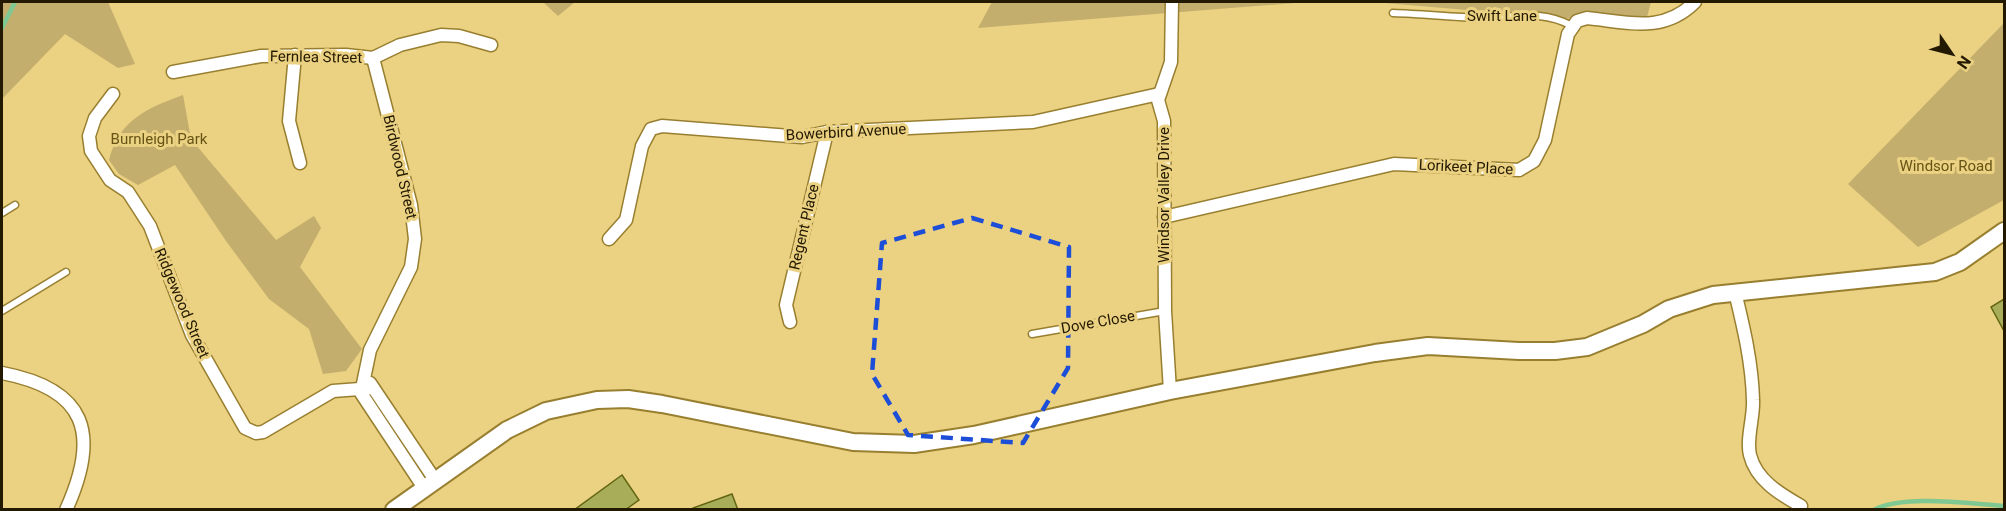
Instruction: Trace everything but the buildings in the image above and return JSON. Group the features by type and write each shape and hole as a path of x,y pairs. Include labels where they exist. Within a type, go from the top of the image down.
{"street":[{"path":"1159,94 1171,62 1172,2"},
{"path":"1572,26 1577,21 1587,18 1659,24 1680,15 1695,2"},
{"name":"Lorikeet Place","path":"1164,217 1394,164 1507,171 1528,167 1540,153 1545,140 1572,26"},
{"name":"Fernlea Street","path":"172,72 242,58 346,55 373,58 400,45 441,35 459,36 491,45"},
{"path":"295,55 289,121 300,163"},
{"name":"Birdwood Street","path":"373,58 411,205 415,239 411,267 373,344 366,374 367,388 430,484"},
{"name":"Ridgewood Street","path":"113,94 95,118 89,136 91,151 110,180 128,192 150,226 192,335 244,428 256,433 263,432 333,391 367,388"},
{"name":"Bowerbird Avenue","path":"609,239 626,220 642,146 651,129 678,125 728,132 802,137 827,132 1033,122 1159,94"},
{"name":"Windsor Valley Drive","path":"1159,94 1164,121 1165,310 1170,391"},
{"name":"Regent Place","path":"790,322 786,305 827,132"},
{"path":"394,510 493,438 518,424 546,411 597,400 628,399 662,404 853,441 914,444 974,435 1170,391 1428,346 1519,351 1556,351 1587,347 1691,301 1735,292 1935,272 1960,262 2004,231"},
{"path":"1735,292 1751,354 1753,403 1750,455 1759,475 1779,493 1801,506"},
{"path":"2,373 38,381 48,386 68,401 76,413 82,432 84,457 66,510"}],"lane":[{"name":"Swift Lane","path":"1393,13 1483,18 1541,15 1572,26"},
{"path":"2,213 15,205"},
{"path":"2,311 66,272"},
{"name":"Dove Close","path":"1032,334 1165,310"}],"highlighted area":[{"path":"972,218 1069,247 1068,368 1023,443 908,435 872,374 882,243"}],"green space":[{"path":"2,2 108,2 135,64 118,68 65,34 2,99"},
{"path":"543,2 575,2 558,16"},
{"path":"992,2 1308,2 978,28"},
{"path":"1373,2 1651,2 1645,25"},
{"name":"Windsor Road","path":"2004,23 2004,200 1918,247 1848,184"},
{"name":"Burnleigh Park","path":"183,95 191,139 276,240 314,216 321,228 300,267 362,349 346,371 323,374 309,329 269,299 226,241 175,165 138,185 119,174 109,160 120,135 136,117"}],"waterway":[{"path":"2,28 15,2"},
{"path":"1874,510 1887,505 1919,501 2004,506"}]}
